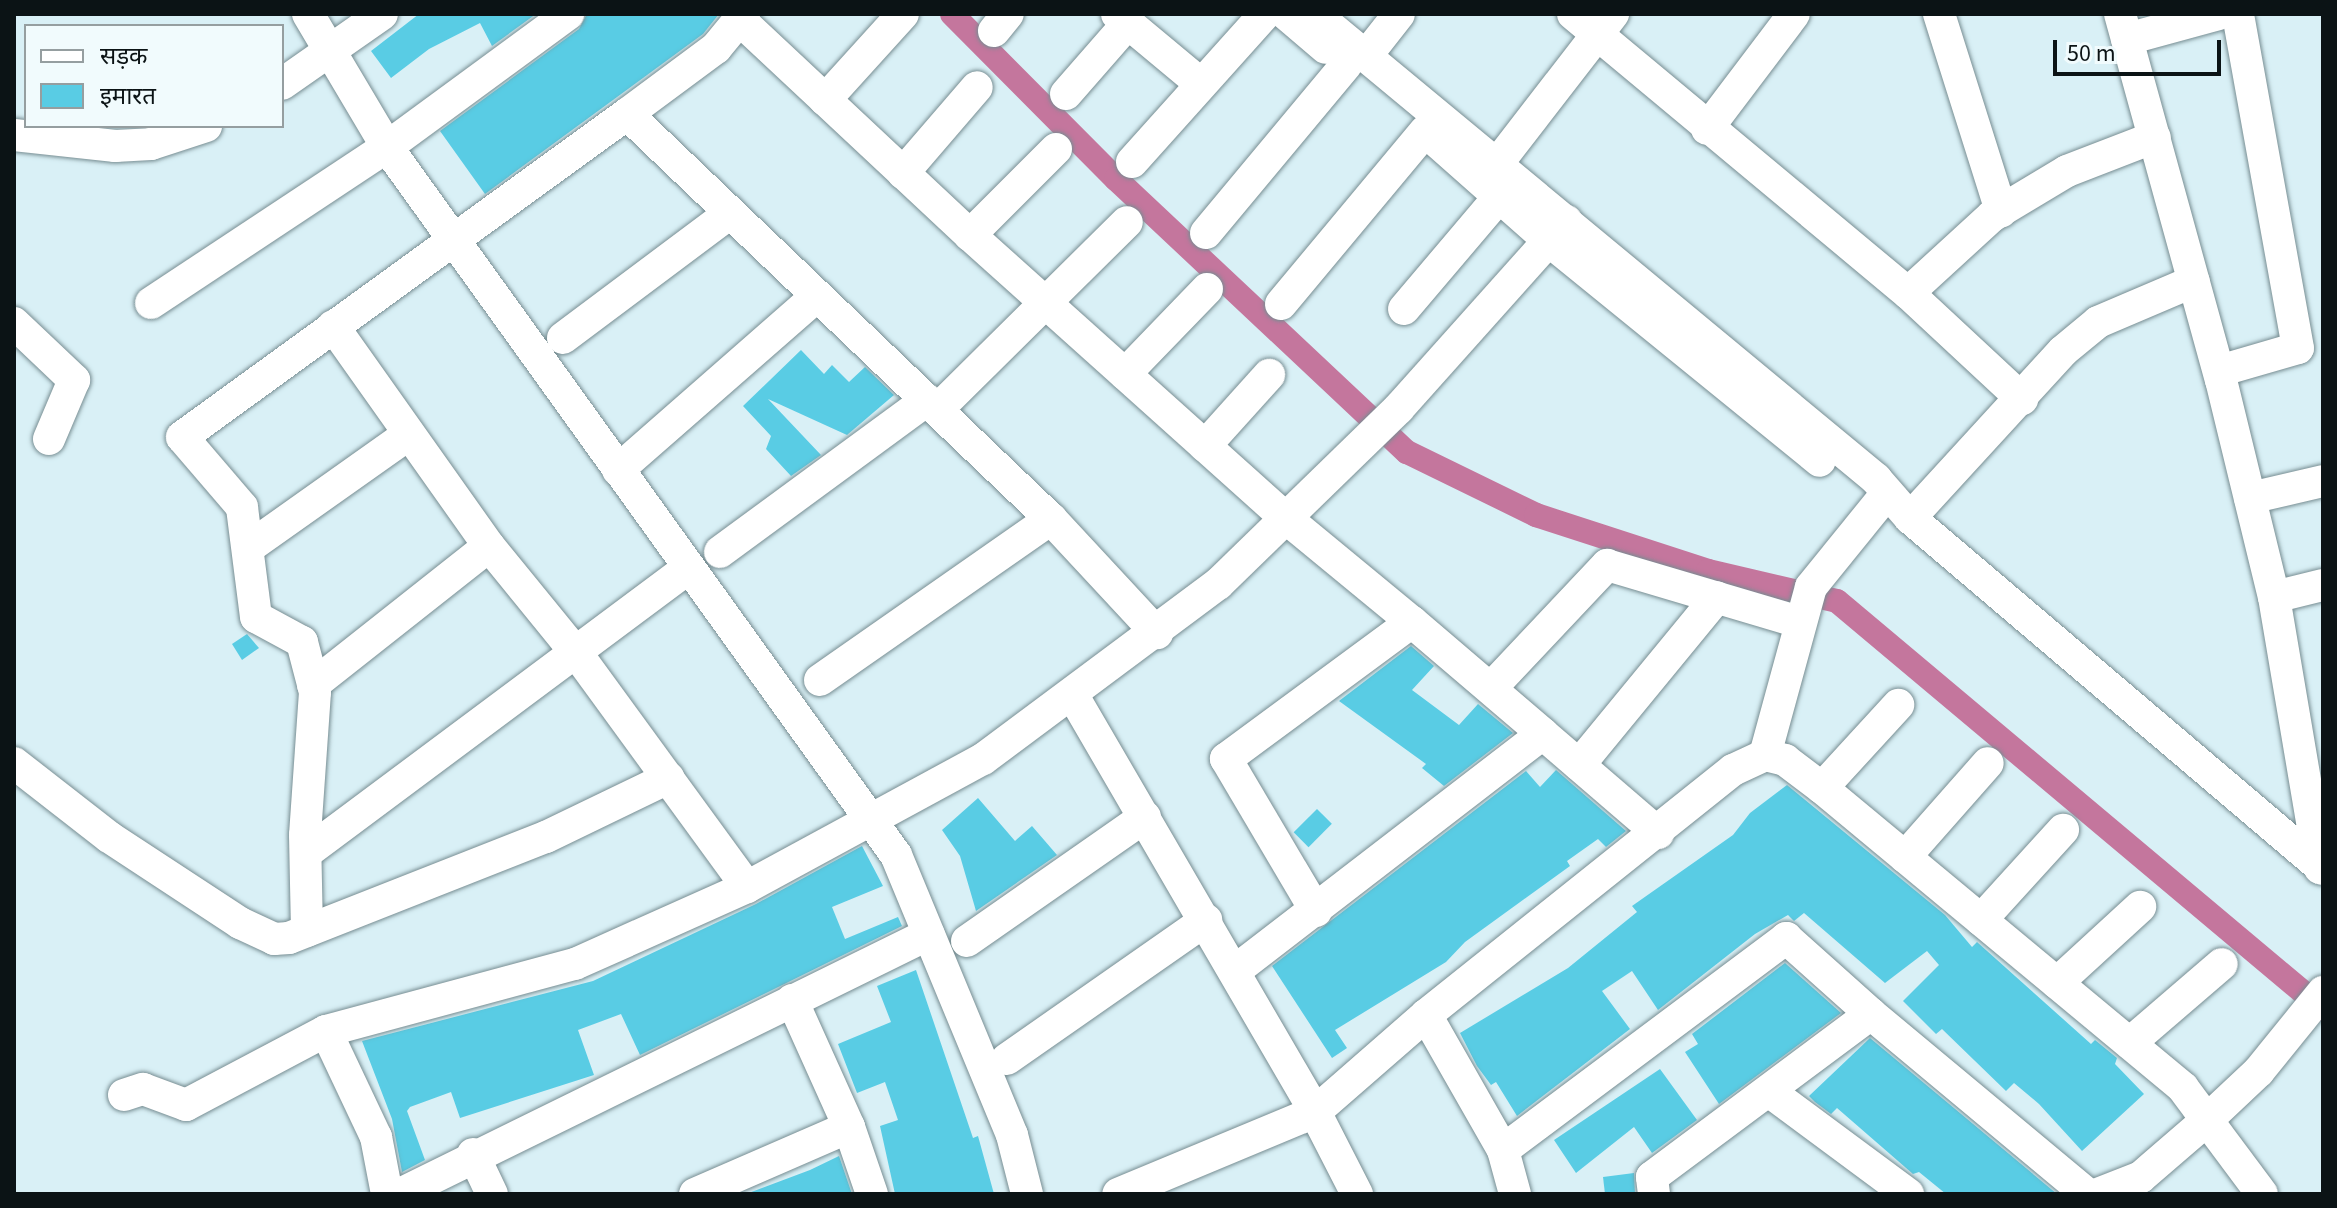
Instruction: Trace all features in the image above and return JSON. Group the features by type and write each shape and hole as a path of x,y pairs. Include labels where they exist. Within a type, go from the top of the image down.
{"street":[{"path":"308,14 387,147 455,236 618,470 689,568 886,812 896,855 1012,1135 1027,1194"},
{"path":"284,83 331,53 382,14"},
{"path":"151,303 387,147 568,14"},
{"path":"825,100 903,14"},
{"path":"1132,162 1265,14"},
{"path":"1286,14 1356,60 1497,164 1557,230 1860,494 1910,518"},
{"path":"1315,14 1425,131 1499,197 1557,230 1876,479 1910,518 2321,869"},
{"path":"1206,233 1399,14"},
{"path":"1573,14 1605,24 1707,129 1908,293 2022,399"},
{"path":"1707,129 1794,14"},
{"path":"1939,14 2001,211"},
{"path":"2219,14 2124,26 2219,371 2274,597 2321,869"},
{"path":"2219,371 2298,348 2238,14"},
{"path":"307,931 306,853 313,685 302,642 256,617 249,590 248,548 242,507 182,437 716,48 742,17 903,173 1205,446 1287,519 1492,687 1658,833"},
{"path":"1066,94 1122,18 1201,84"},
{"path":"1497,164 1605,24"},
{"path":"903,173 977,87"},
{"path":"627,114 1051,519 1157,633"},
{"path":"14,135 115,146 151,144 200,128"},
{"path":"1281,304 1425,131"},
{"path":"1908,293 2001,211 2067,171 2155,137"},
{"path":"970,235 1056,149"},
{"path":"1404,309 1499,197"},
{"path":"563,338 730,213"},
{"path":"720,552 932,405 1047,305 1127,222"},
{"path":"124,1095 143,1089 186,1105 326,1031 575,964 747,887 983,759 1157,633 1287,519 1399,408 1557,230"},
{"path":"1910,518 2063,351 2098,322 2194,281"},
{"path":"1125,374 1207,289"},
{"path":"618,470 817,296"},
{"path":"14,323 74,380 49,439"},
{"path":"333,326 489,546 578,655 747,887"},
{"path":"1205,446 1269,375"},
{"path":"248,548 409,434"},
{"path":"2250,498 2323,481"},
{"path":"1765,755 1804,607 1879,503"},
{"path":"820,680 1051,519"},
{"path":"313,685 489,546"},
{"path":"1492,687 1607,565 1717,597 1804,607"},
{"path":"306,853 578,655 689,568"},
{"path":"2274,597 2323,585"},
{"path":"1579,765 1717,597"},
{"path":"1316,911 1226,759 1412,622"},
{"path":"1072,694 1236,970 1357,1194"},
{"path":"1822,788 1898,705"},
{"path":"1236,970 1543,734"},
{"path":"1118,1194 1315,1112 1426,1015 1658,833 1733,770 1765,755 1785,760 1822,788 2183,1088 2262,1194"},
{"path":"14,763 109,837 240,923 274,939 307,931 546,837 668,778"},
{"path":"1905,857 1988,763"},
{"path":"967,941 1145,817"},
{"path":"1981,920 2063,830"},
{"path":"2057,983 2140,907"},
{"path":"1007,1059 1206,920"},
{"path":"400,1194 473,1154 929,934"},
{"path":"1503,1150 1786,938 1871,1014 2087,1194"},
{"path":"2130,1043 2222,964"},
{"path":"2098,1194 2141,1177 2207,1120 2301,1023 2323,992"},
{"path":"792,1000 849,1127 872,1194"},
{"path":"1654,1194 1652,1177 1871,1014"},
{"path":"1426,1015 1503,1150 1515,1194"},
{"path":"326,1031 376,1137 387,1194"},
{"path":"1770,1092 1908,1194"},
{"path":"695,1194 849,1127"},
{"path":"473,1154 492,1194"}],"building":[{"path":"419,14 536,14 492,46 480,23 429,49 391,78 371,51"},
{"path":"587,14 719,14 703,34 485,194 440,131 579,29"},
{"path":"801,350 824,374 832,365 849,382 865,367 894,395 847,435 768,399 821,455 791,476 766,449 771,436 743,406"},
{"path":"247,634 259,648 242,660 232,644"},
{"path":"1411,646 1434,666 1412,690 1459,725 1478,704 1513,733 1444,786 1422,768 1426,764 1339,701"},
{"path":"1556,770 1626,831 1606,847 1598,839 1567,861 1570,866 1465,942 1446,962 1335,1030 1347,1048 1332,1058 1272,966 1526,771 1540,787"},
{"path":"1787,785 1945,915 1972,947 1977,942 2091,1044 2095,1040 2117,1058 2115,1064 2144,1094 2082,1151 2039,1104 2014,1083 2006,1091 1942,1029 1936,1034 1903,1001 1939,965 1927,951 1885,983 1804,913 1794,921 1788,915 1755,934 1658,1010 1632,971 1602,991 1630,1029 1517,1116 1496,1082 1491,1085 1477,1066 1460,1033 1568,968 1637,912 1632,906 1733,835 1750,813"},
{"path":"978,798 1015,841 1032,826 1057,855 976,911 960,856 942,830"},
{"path":"1317,809 1332,824 1309,847 1294,832"},
{"path":"862,846 883,886 832,907 845,939 898,917 902,926 640,1055 621,1014 578,1030 594,1075 460,1118 451,1092 410,1107 407,1111 425,1160 402,1172 392,1119 362,1041 593,981 756,904"},
{"path":"1785,963 1841,1013 1719,1104 1685,1052 1698,1044 1692,1034"},
{"path":"916,970 973,1138 978,1136 994,1194 895,1194 880,1126 898,1120 885,1082 857,1093 838,1044 891,1022 877,986"},
{"path":"1870,1038 2057,1194 1946,1194 1919,1172 1913,1174 1837,1108 1831,1114 1815,1102 1809,1096"},
{"path":"1660,1069 1697,1120 1652,1153 1634,1127 1576,1173 1554,1140"},
{"path":"839,1156 852,1194 746,1194 810,1170"},
{"path":"1634,1173 1635,1194 1605,1194 1603,1177"}],"waterway":[{"path":"952,14 1116,179 1407,452 1536,515 1708,571 1837,601 2323,1009"}]}
